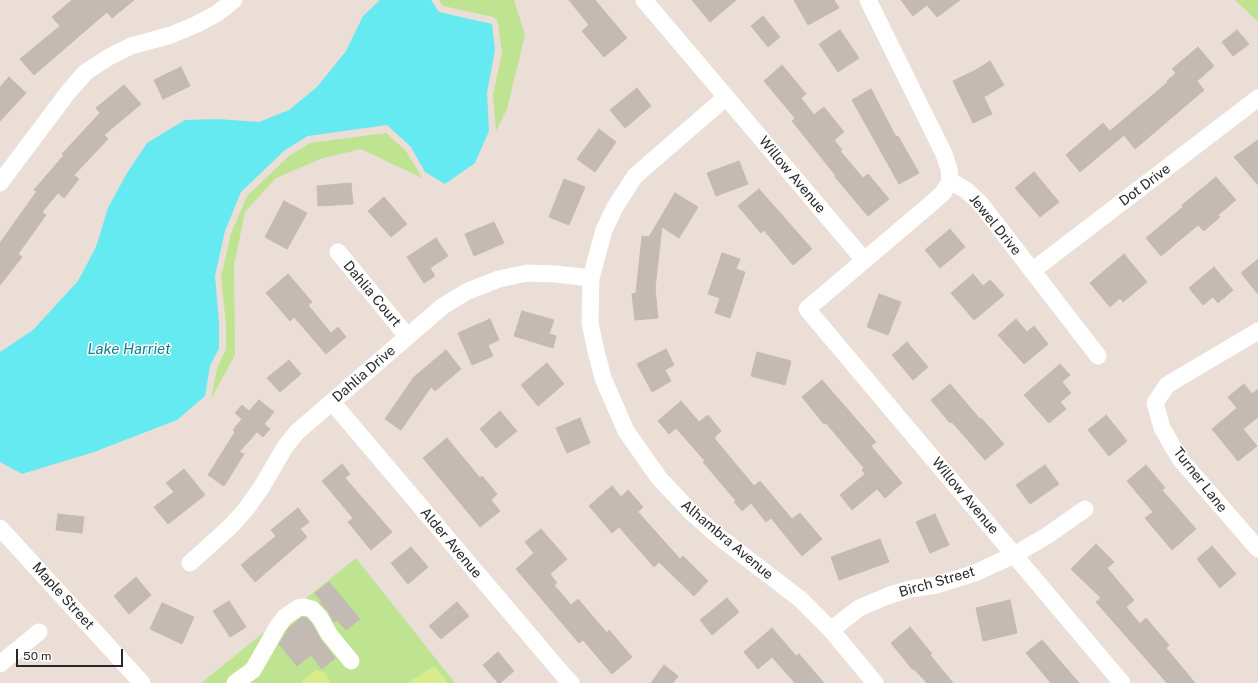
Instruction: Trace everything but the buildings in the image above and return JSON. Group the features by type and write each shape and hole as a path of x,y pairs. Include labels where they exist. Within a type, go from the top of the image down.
{"street":[{"path":"0,183 69,91 86,72 109,56 131,46 171,35 195,25 216,14 234,0"},
{"name":"Willow Avenue","path":"644,0 864,260 807,309 1122,683"},
{"path":"864,260 934,202 943,193 950,181 949,169 944,154 868,0"},
{"name":"Alhambra Avenue","path":"726,97 635,176 616,206 604,230 591,278 590,323 603,378 626,431 659,478 692,513 718,536 800,599 831,630 875,683"},
{"name":"Dot Drive","path":"1032,271 1258,98"},
{"name":"Jewel Drive","path":"950,181 966,190 980,204 1098,356"},
{"name":"Dahlia Court","path":"338,252 407,336"},
{"name":"Dahlia Drive","path":"190,563 231,526 246,509 261,488 284,447 297,432 407,336 449,302 468,291 499,279 528,273 556,274 591,278"},
{"name":"Turner Lane","path":"1258,331 1167,385 1155,403 1162,428 1180,459 1258,549"},
{"name":"Alder Avenue","path":"332,402 571,683"},
{"name":"Birch Street","path":"831,630 860,608 890,595 910,589 937,584 975,572 1014,555 1048,535 1085,509"},
{"name":"Maple Street","path":"0,528 142,683"},
{"path":"235,683 253,670 278,626 285,618 298,608 304,606 312,609 320,618 329,634 351,661"},
{"path":"0,664 39,632"}],"green space":[{"path":"439,0 514,0 525,35 507,109 496,131 493,95 502,53 497,20 493,17 443,6"},
{"path":"1235,0 1258,0 1258,22"},
{"path":"386,133 406,151 422,178 361,149 323,158 276,178 245,212 234,265 235,355 211,399 217,369 226,349 226,324 221,277 231,234 247,196 289,156 310,143"},
{"path":"356,558 455,683 201,683"},
{"path":"434,666 448,683 408,683"},
{"path":"316,670 326,673 330,683 300,683"}],"water":[{"name":"Lake Harriet","path":"380,0 431,0 439,12 492,24 495,50 487,93 489,131 475,163 445,184 425,172 411,147 387,125 308,136 285,150 241,192 225,231 215,276 219,323 219,348 210,366 205,396 177,420 94,452 22,474 0,462 0,352 33,330 78,281 96,247 108,208 127,173 147,143 185,120 218,119 259,122 289,110 317,87 346,51 363,16"}]}
